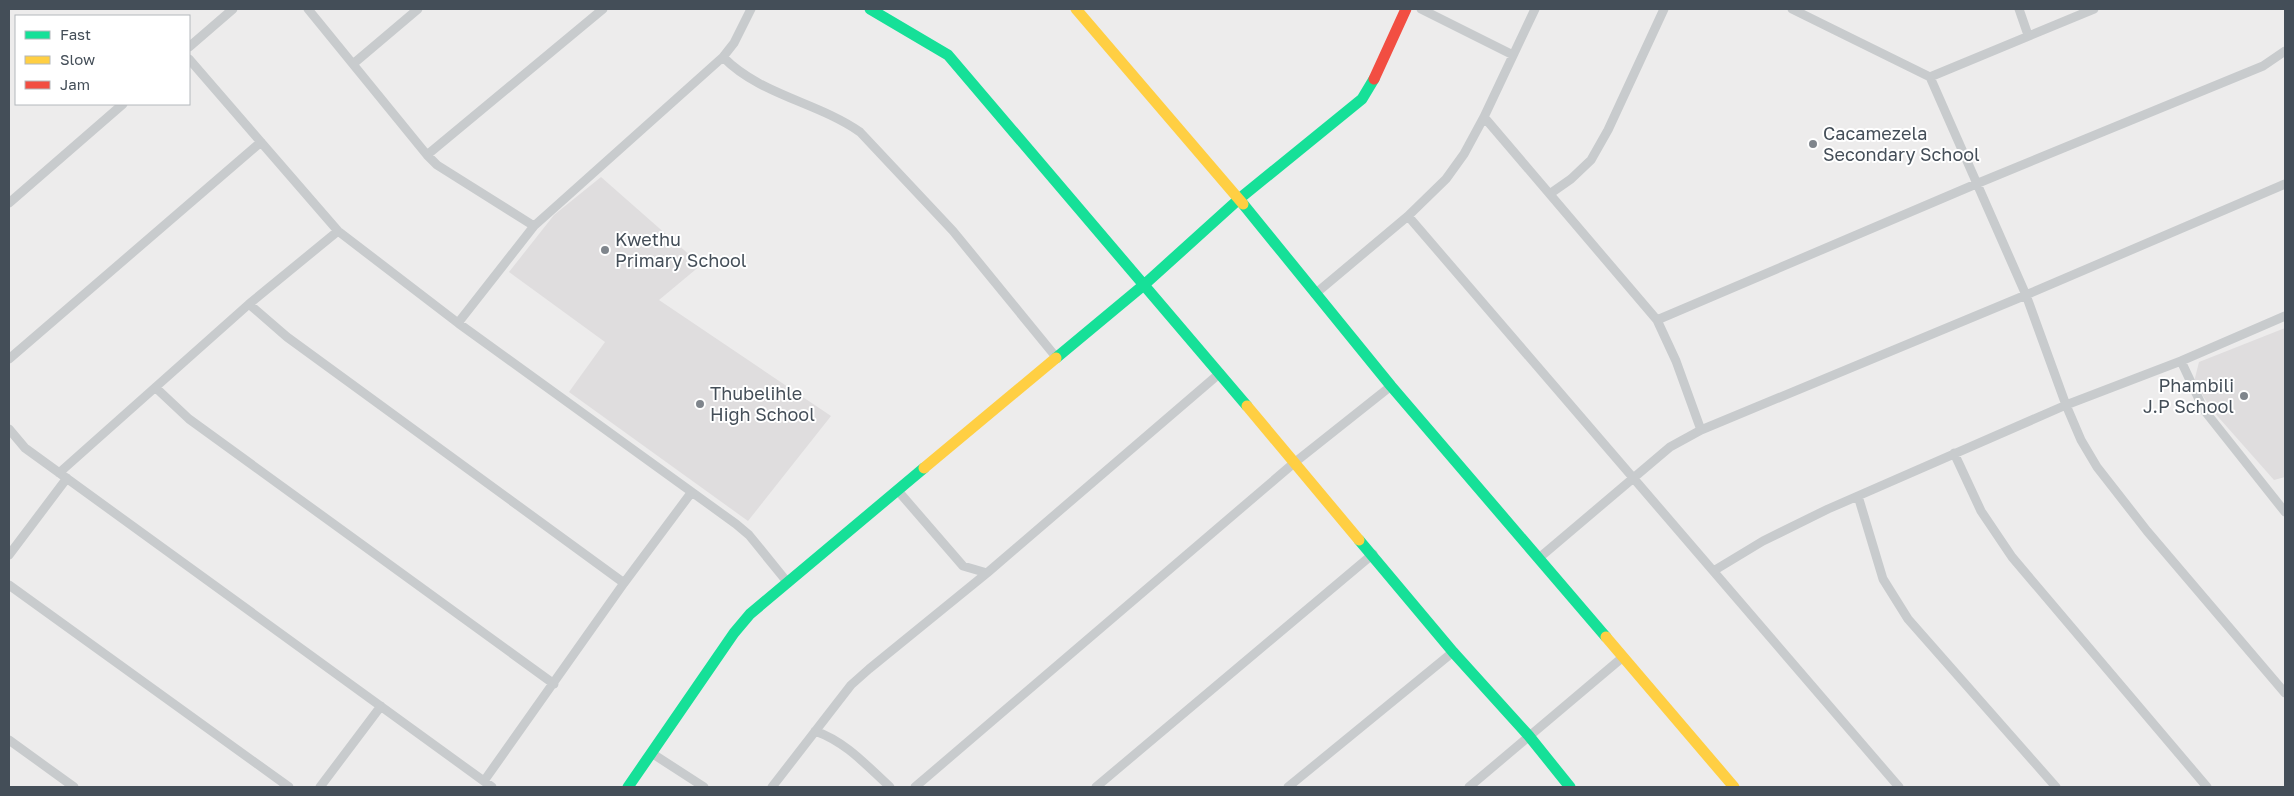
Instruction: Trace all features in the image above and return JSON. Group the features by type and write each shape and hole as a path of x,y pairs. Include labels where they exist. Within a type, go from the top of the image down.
{"street":[{"path":"190,46 232,9"},
{"path":"308,9 427,155 437,164 534,226"},
{"path":"353,64 418,9"},
{"path":"427,155 603,9"},
{"path":"458,324 534,226 723,57 734,44 751,9"},
{"path":"870,9 928,41 948,56 1145,284 1294,463 1373,554 1453,652 1528,736 1570,787"},
{"path":"1076,9 1239,199 1391,386 1734,787"},
{"path":"628,787 740,625 1145,284 1239,199 1362,100 1372,84 1406,9"},
{"path":"1421,9 1513,55"},
{"path":"1315,294 1408,216 1446,179 1464,154 1484,117 1535,9"},
{"path":"1551,193 1571,179 1590,160 1608,130 1664,9"},
{"path":"1792,9 1930,77 2026,295 2066,405 2081,440 2097,467 2147,531 2285,693"},
{"path":"2019,9 2028,35"},
{"path":"1930,77 2094,9"},
{"path":"1657,320 1976,184 2263,66 2285,51"},
{"path":"723,57 735,69 755,81 841,120 860,132 953,231 1056,358"},
{"path":"190,59 338,231 458,324 736,524 749,535 788,583"},
{"path":"9,203 122,105"},
{"path":"1484,117 1551,193 1657,320 1676,361 1701,430"},
{"path":"9,359 261,142"},
{"path":"1539,558 1670,447 1701,430 2026,295 2285,184"},
{"path":"1408,216 1633,478 1715,570 1899,787"},
{"path":"9,555 63,475 249,304 338,231"},
{"path":"249,304 287,337 624,583"},
{"path":"1715,570 1794,524 2066,405 2181,361 2285,316"},
{"path":"2181,361 2204,410 2285,512"},
{"path":"772,787 851,685 987,572 1220,373"},
{"path":"915,787 1294,463 1391,386"},
{"path":"156,388 189,419 554,684"},
{"path":"9,429 25,448 492,787"},
{"path":"1954,453 1981,510 2017,563 2203,786"},
{"path":"899,492 963,566 987,572"},
{"path":"484,781 624,583 692,493"},
{"path":"1858,496 1883,579 1896,603 2056,787"},
{"path":"1096,787 1373,554"},
{"path":"9,585 289,787"},
{"path":"1288,787 1453,652"},
{"path":"1469,787 1623,657"},
{"path":"320,787 380,706"},
{"path":"815,731 831,737 846,747 890,787"},
{"path":"9,740 74,787"},
{"path":"652,754 704,787"}],"shaded area":[{"name":"Thubelihle High School","path":"601,177 701,265 659,300 831,416 748,521 569,392 605,342 509,272 554,215"},
{"name":"Phambili J.P School","path":"2285,328 2285,477 2274,480 2212,410 2194,382 2199,362"}],"traffic: fast":[{"path":"870,9 948,55 1247,406"},
{"path":"1056,358 1145,284 1239,199 1362,99 1374,79"},
{"path":"1243,204 1391,386 1606,637"},
{"path":"628,787 734,633 750,614 924,468"},
{"path":"1359,540 1453,652 1529,736 1570,787"}],"traffic: slow":[{"path":"1076,9 1243,204"},
{"path":"924,468 1056,358"},
{"path":"1247,406 1359,540"},
{"path":"1606,637 1734,787"}],"traffic: jam":[{"path":"1374,79 1406,9"}],"place":[{"name":"Cacamezela Secondary School","path":"1813,144"},
{"name":"Kwethu Primary School","path":"605,250"},
{"name":"Phambili J.P School","path":"2244,396"},
{"name":"Thubelihle High School","path":"700,404"}]}
